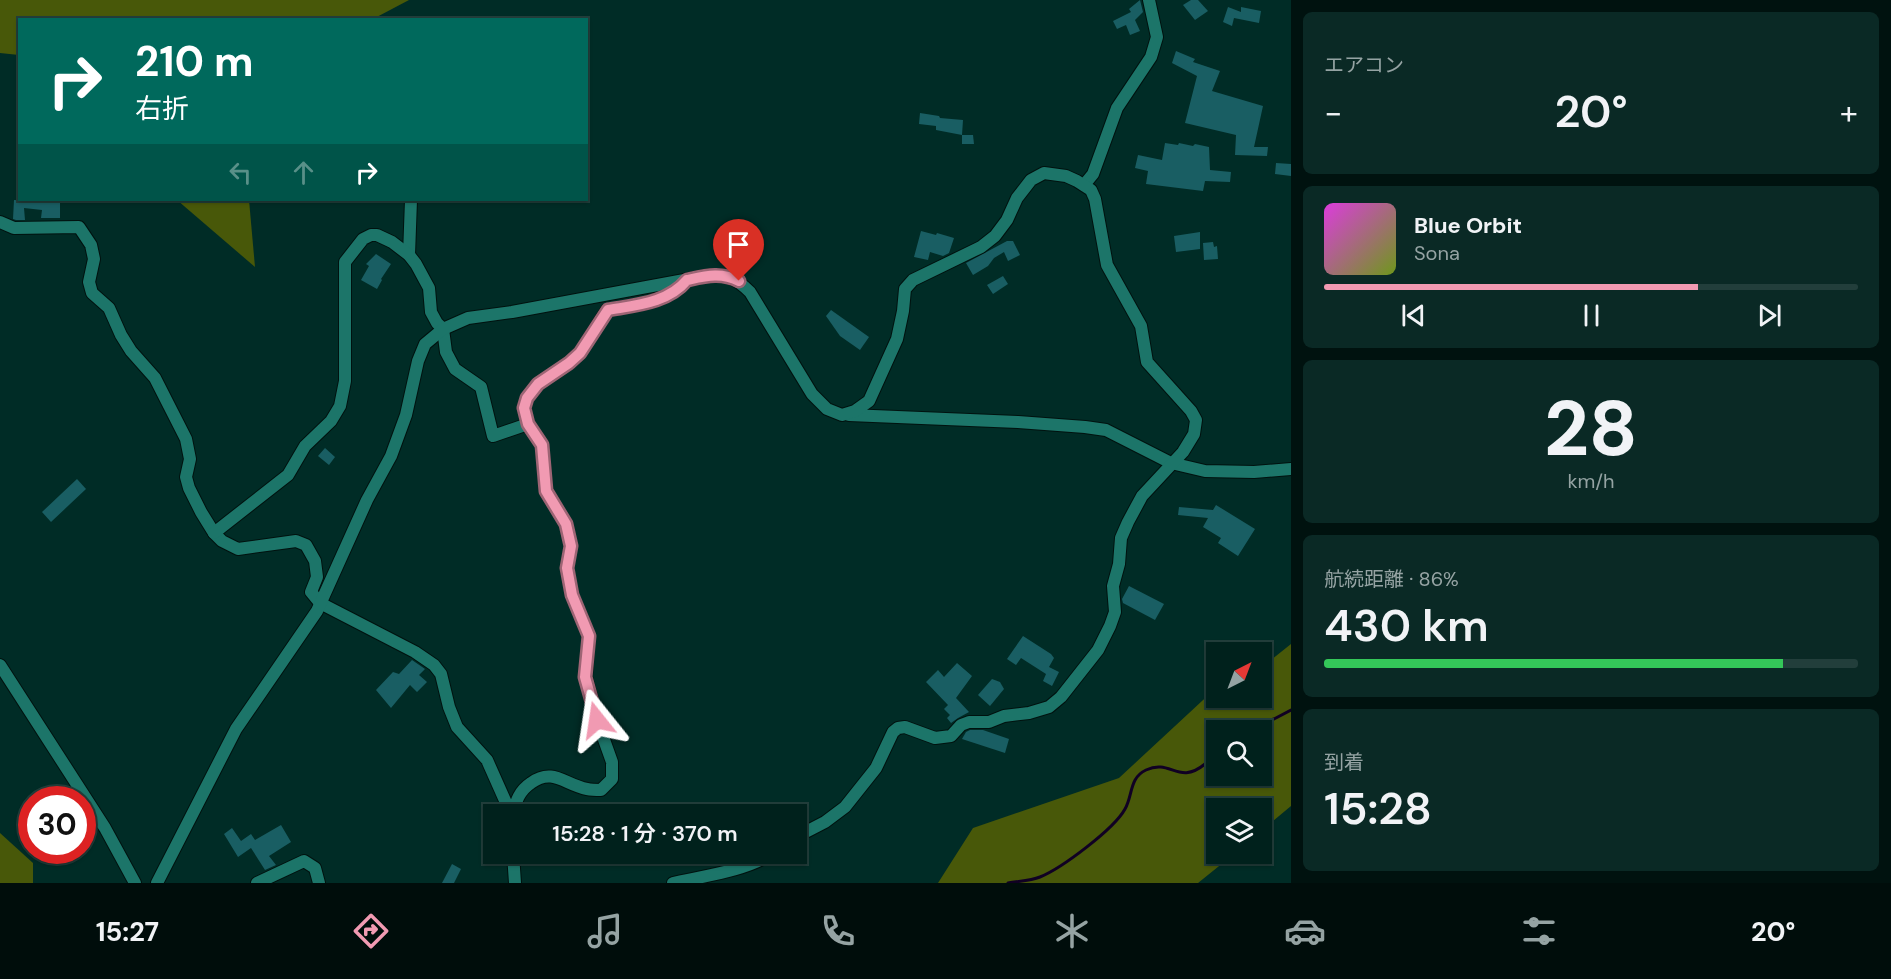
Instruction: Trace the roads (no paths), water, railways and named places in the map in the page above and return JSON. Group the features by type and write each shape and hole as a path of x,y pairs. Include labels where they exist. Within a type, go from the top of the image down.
{"street":[{"path":"1084,185 1093,174 1118,108 1151,57 1157,37 1149,0"},
{"path":"807,831 825,822 845,807 876,768 892,732 898,728 905,727 934,738 951,736 962,725 969,722 989,722 1004,716 1029,713 1049,706 1061,697 1098,650 1110,626 1115,612 1113,586 1119,564 1120,538 1142,496 1183,452 1194,434 1196,420 1147,362 1141,326 1107,266 1095,199 1091,190 1066,176 1044,173 1031,180 1017,198 1007,220 995,236 981,247 913,280 905,289 897,339 869,401 855,411 842,415"},
{"path":"409,255 411,201"},
{"path":"0,222 14,228 72,226 79,227 86,234 92,245 94,259 89,282 92,293 109,308 121,335 131,351 155,378 178,422 186,439 190,459 186,477 189,488 214,533 222,541 238,549 296,541 306,545 315,561 317,577 312,592 320,603 415,652 434,665 441,674 449,707 457,727 487,760 507,804"},
{"path":"214,533 288,475 305,446 331,421 340,406 345,381 345,262 363,239 370,235 377,235 392,242 409,255 423,276 429,288 431,312 443,329 446,352 455,369 481,387 493,436 528,424"},
{"path":"157,883 236,729 320,603 367,500 391,456 406,415 418,362 425,344 443,329 468,318 716,274 727,276 739,281 754,299 812,394 826,410 842,415 1085,427 1106,430 1171,463 1205,471 1254,472 1291,469"},
{"path":"515,804 518,795 538,777 550,775 586,789 601,790 612,779 612,762 585,677 589,636 572,595 567,568 571,546 566,524 546,491 542,445 528,424 524,408 527,398 538,384 580,353 608,310 654,302 678,290 687,280"},
{"path":"0,664 105,828 135,883"},
{"path":"257,883 304,861 315,868 319,883"},
{"path":"513,864 514,883"},
{"path":"672,883 750,864"}],"waterway":[{"path":"1270,720 1291,710"},
{"path":"1008,883 1040,877 1050,872 1099,837 1125,809 1134,782 1141,773 1155,767 1188,773 1206,763"}]}
